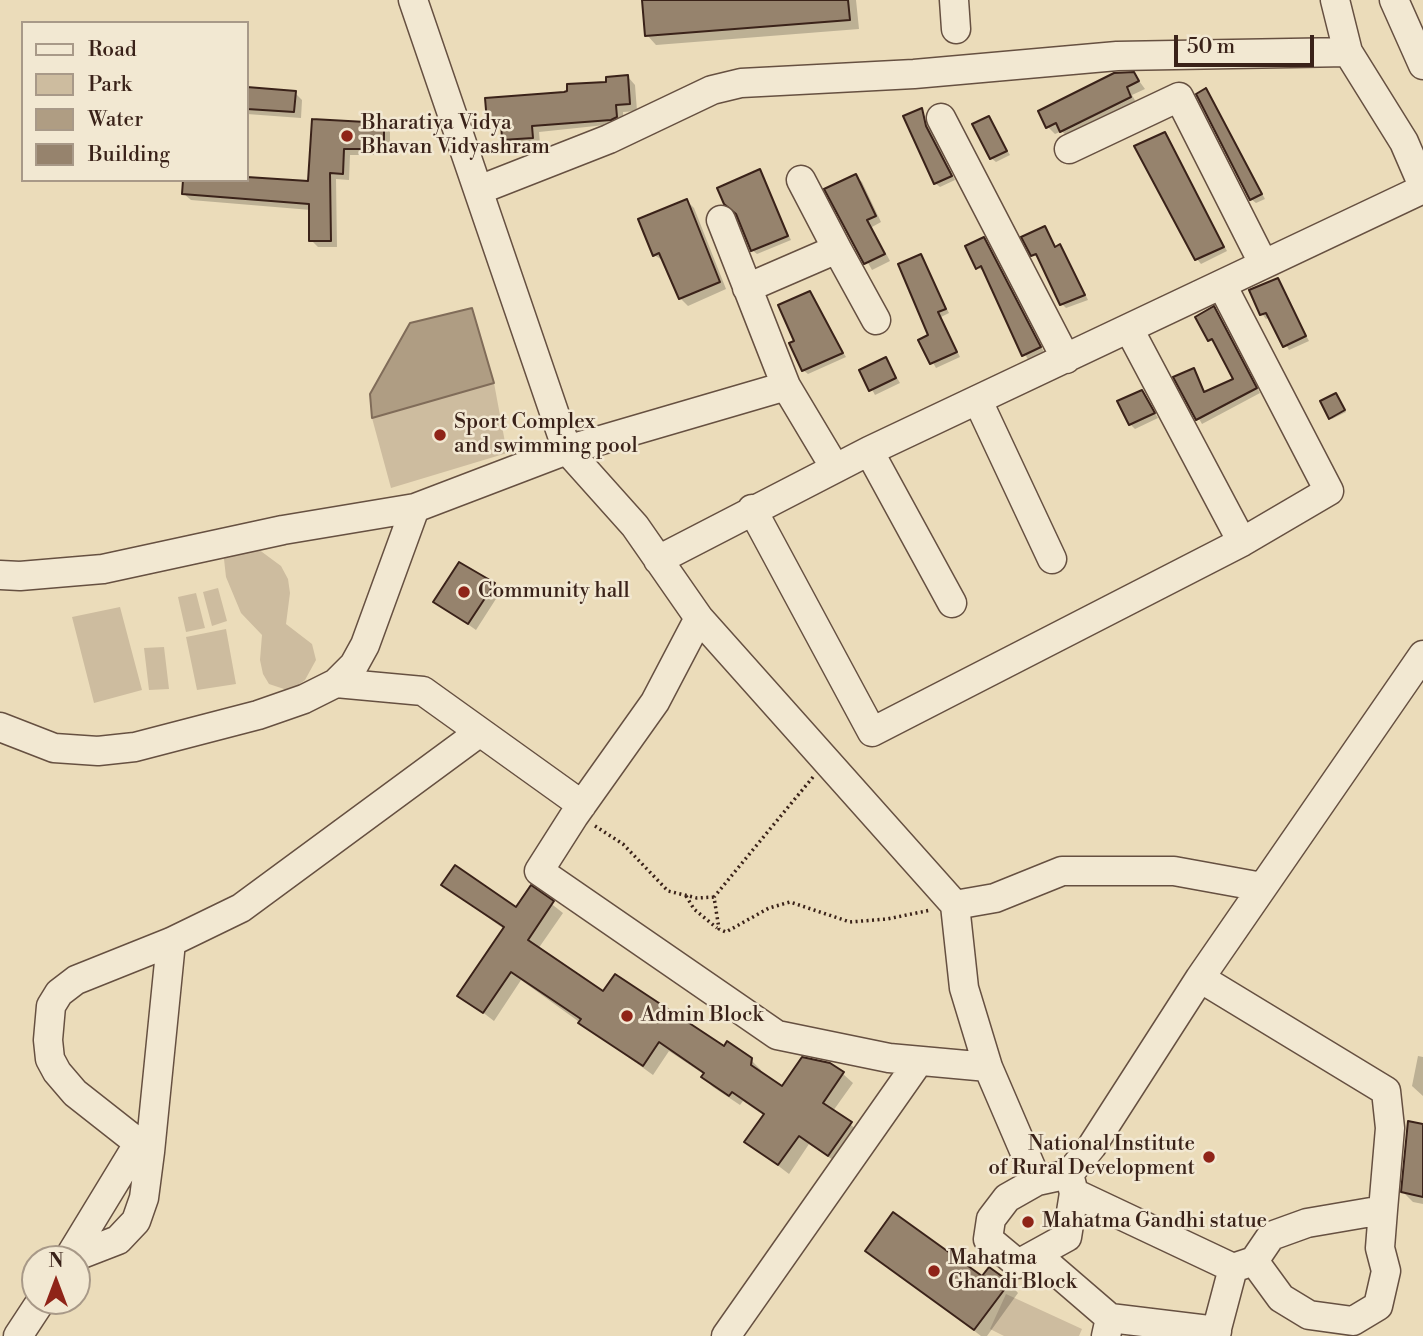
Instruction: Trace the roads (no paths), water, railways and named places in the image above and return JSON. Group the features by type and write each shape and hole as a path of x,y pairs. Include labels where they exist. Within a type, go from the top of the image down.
{"street":[{"path":"413,0 567,450 635,526 699,618 955,905 964,988 988,1067 1037,1181"},
{"path":"954,0 956,29"},
{"path":"658,560 752,509 869,451 1423,188 1404,142 1348,52 1335,0"},
{"path":"1406,11 1423,65"},
{"path":"480,190 609,139 712,90 741,83 914,74 1117,56 1348,52"},
{"path":"1069,149 1179,97 1263,263"},
{"path":"941,118 1066,359"},
{"path":"801,180 876,320"},
{"path":"721,220 786,386 835,468"},
{"path":"747,288 837,249"},
{"path":"752,509 872,732 1242,542 1329,491 1222,285"},
{"path":"1129,329 1242,542"},
{"path":"0,575 20,576 103,569 283,530 415,509 567,450 786,386"},
{"path":"978,401 1052,559"},
{"path":"869,451 952,603"},
{"path":"0,727 54,748 98,751 135,747 258,715 303,699 335,683 354,664 365,645 415,509"},
{"path":"699,618 655,702 578,810 539,871 777,1035 889,1058 988,1067"},
{"path":"1200,978 1386,1091 1390,1128 1380,1248 1386,1271 1378,1306 1353,1321 1309,1315 1281,1298 1244,1264 1072,1184 1037,1181 1007,1198 991,1219 988,1240 1018,1264 1067,1237 1072,1184 1092,1146 1200,978 1423,654"},
{"path":"335,683 423,691 480,732 578,810"},
{"path":"144,1148 75,1093 57,1072 50,1059 48,1040 51,1006 59,993 76,980 171,942 264,893 480,732"},
{"path":"955,905 995,898 1062,871 1174,871 1262,887"},
{"path":"91,1250 118,1240 136,1221 144,1198 144,1148 171,942"},
{"path":"726,1336 919,1061"},
{"path":"78,1245 144,1148"},
{"path":"1038,1255 1108,1327 1216,1334 1244,1264 1270,1236 1307,1223 1383,1210"},
{"path":"18,1336 32,1315"}],"water":[{"path":"472,308 494,383 372,418 370,394 410,323"}],"place":[{"name":"Bharatiya Vidya Bhavan Vidyashram","path":"347,136"},
{"name":"Sport Complex and swimming pool","path":"440,435"},
{"name":"Community hall","path":"464,592"},
{"name":"Admin Block","path":"627,1016"},
{"name":"National Institute of Rural Development","path":"1209,1157"},
{"name":"Mahatma Gandhi statue","path":"1028,1222"},
{"name":"Mahatma Ghandi Block","path":"934,1271"}]}
